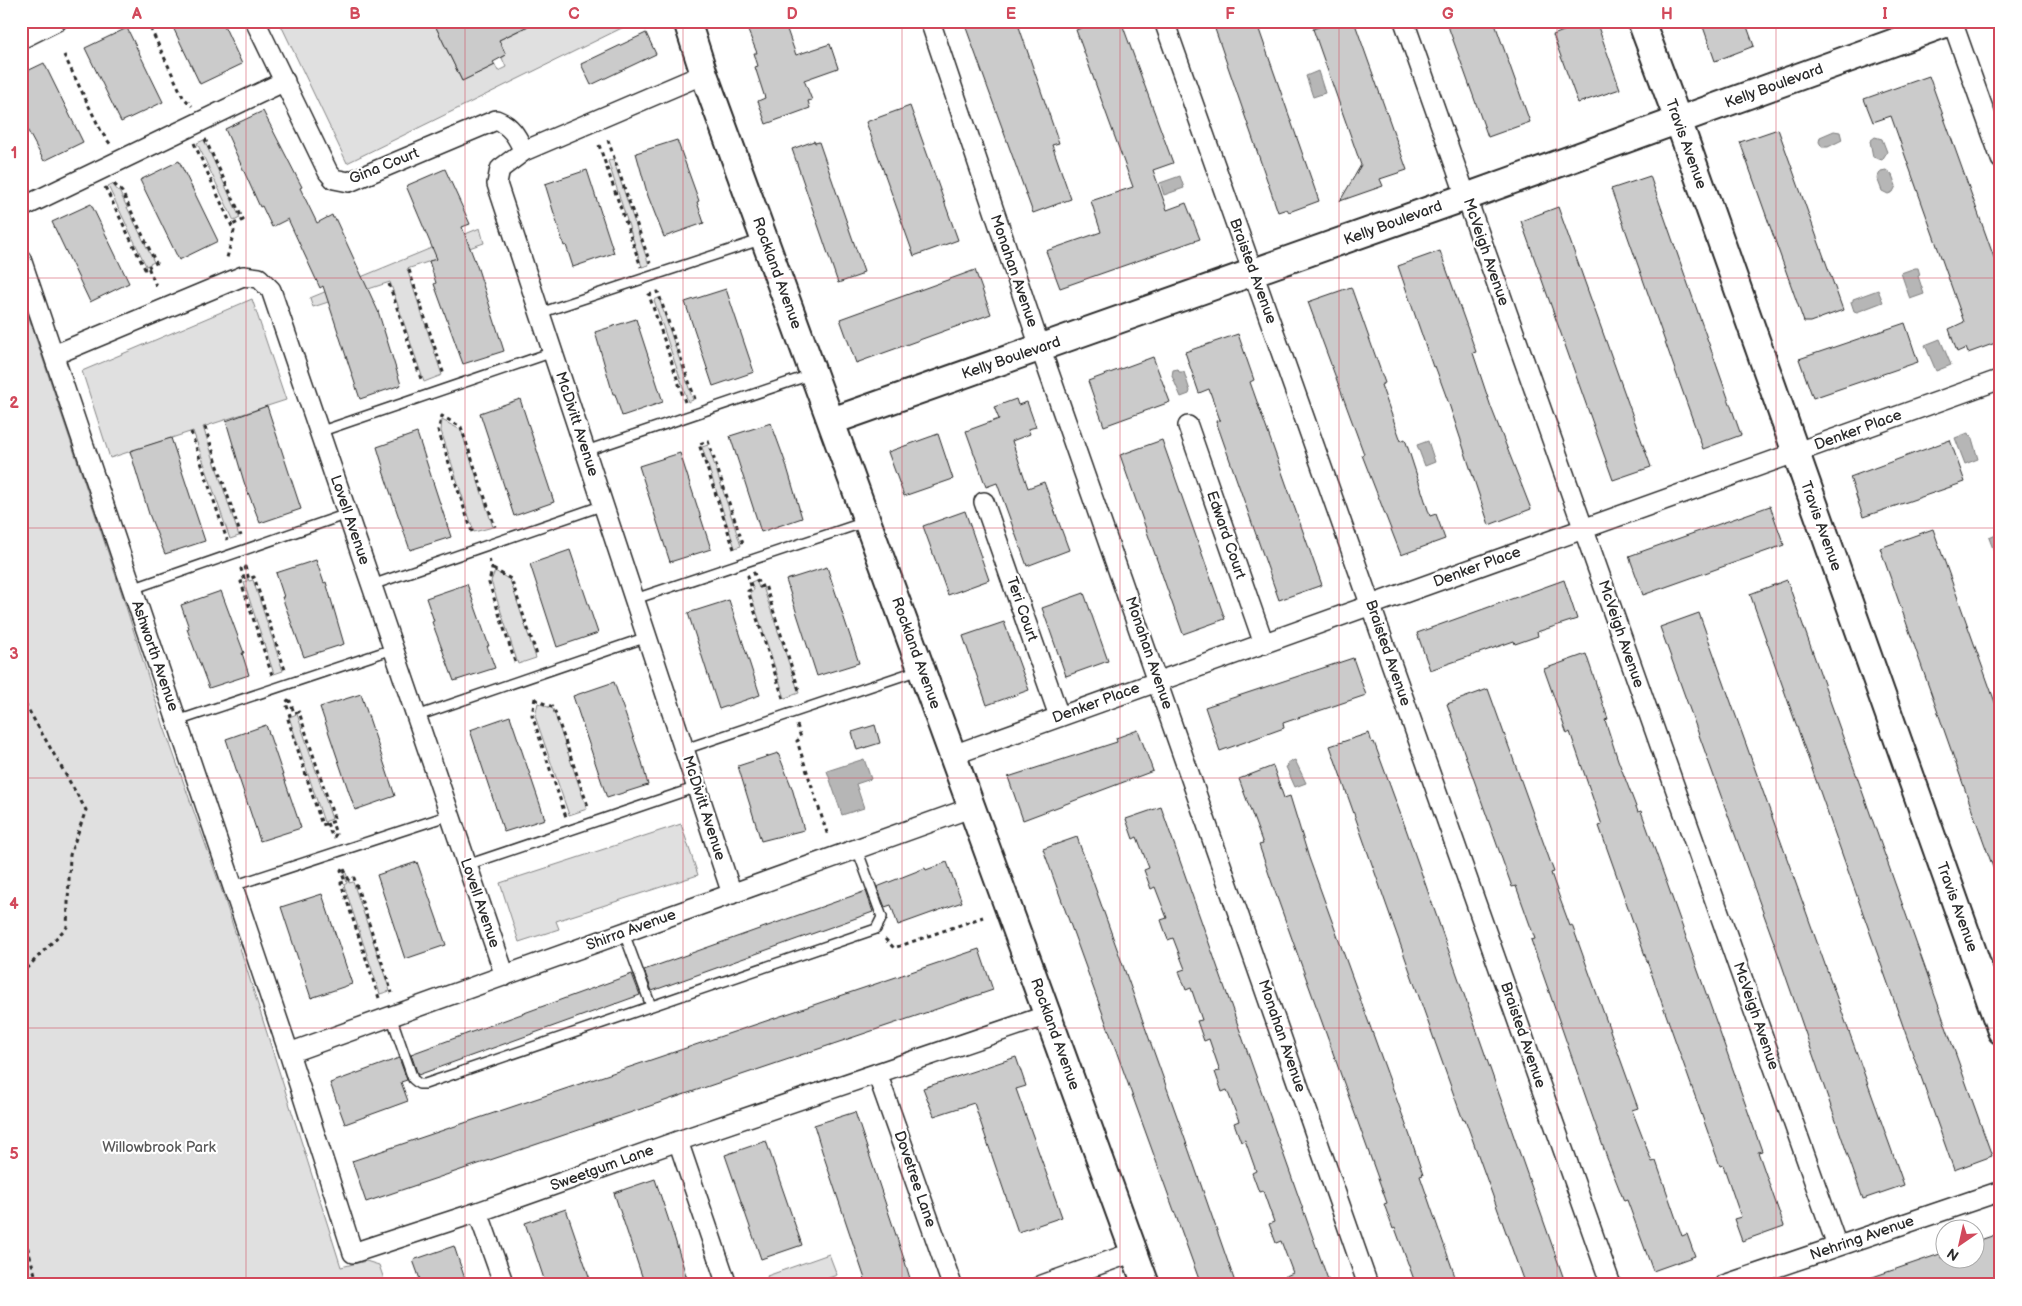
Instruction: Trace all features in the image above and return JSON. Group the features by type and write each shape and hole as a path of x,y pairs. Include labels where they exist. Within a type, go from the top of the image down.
{"street":[{"path":"21,39 57,21"},
{"name":"Gina Court","path":"255,21 328,172 334,179 341,182 349,182 496,120 506,124 514,132 524,151"},
{"name":"Rockland Avenue","path":"687,21 704,74 1146,1285"},
{"name":"Monahan Avenue","path":"930,21 1040,347 1368,1285"},
{"name":"Braisted Avenue","path":"1164,21 1611,1285"},
{"name":"McVeigh Avenue","path":"1404,21 1837,1246"},
{"name":"Travis Avenue","path":"1640,21 1678,120 2001,1031"},
{"path":"1952,21 2001,159"},
{"name":"Kelly Boulevard","path":"832,421 1466,197 1952,21"},
{"name":"McDivitt Avenue","path":"704,74 524,151 500,169 497,184 732,894"},
{"path":"21,208 285,81"},
{"name":"Ashworth Avenue","path":"21,259 289,1053"},
{"name":"Lovell Avenue","path":"54,355 243,276 259,278 271,290 505,976"},
{"name":"Denker Place","path":"953,755 2001,379"},
{"name":"Edward Court","path":"1188,426 1264,644"},
{"name":"Teri Court","path":"984,502 1059,716"},
{"name":"Shirra Avenue","path":"289,1053 973,807"},
{"name":"Sweetgum Lane","path":"289,1053 353,1253 478,1212 678,1141 1048,1015"},
{"name":"Dovetree Lane","path":"877,1073 952,1285"},
{"path":"678,1141 727,1285"},
{"name":"Nehring Avenue","path":"1724,1285 2001,1192"},
{"path":"478,1212 504,1285"},
{"path":"1042,1285 1134,1252"}],"lane":[{"path":"540,313 764,238"},
{"path":"319,432 553,352"},
{"path":"586,451 814,373"},
{"path":"372,585 604,506"},
{"path":"132,589 347,514"},
{"path":"635,599 868,521"},
{"path":"417,716 647,637"},
{"path":"177,721 393,648"},
{"path":"685,749 922,669"},
{"path":"467,865 697,787"},
{"path":"233,886 450,815"},
{"path":"391,1016 413,1079 419,1084 425,1084 876,929 882,917 857,849"},
{"path":"624,932 651,1006"}],"path":[{"path":"147,21 183,97 188,100 194,111"},
{"path":"64,55 102,133 107,137 113,149"},
{"path":"227,258 234,231 194,142 204,138 244,220 232,225"},
{"path":"608,140 650,264"},
{"path":"599,145 641,268"},
{"path":"113,181 122,192 156,263 148,267 145,269 105,186 113,181"},
{"path":"148,267 157,288"},
{"path":"409,270 444,375"},
{"path":"389,284 422,382"},
{"path":"685,402 650,295 658,292 694,399"},
{"path":"472,532 438,430 442,416 461,427 495,526"},
{"path":"205,427 241,536"},
{"path":"191,432 228,540"},
{"path":"734,548 699,444 708,441 742,544"},
{"path":"488,558 492,569 489,583 516,665"},
{"path":"272,675 242,582 245,581 241,569 243,566 249,579 254,577 285,670"},
{"path":"492,569 511,579 538,658"},
{"path":"783,698 748,591 752,589 748,576 754,573 760,587 765,585 800,693"},
{"path":"21,697 86,810 70,855 67,927 21,974"},
{"path":"566,817 532,715 536,698 542,704 550,705 554,709 589,809"},
{"path":"327,823 334,837 336,834 332,822 335,821 299,712 294,713 288,700 286,703 290,715 287,716 322,825 327,823 332,822"},
{"path":"799,723 797,725 801,738 797,741 828,836"},
{"path":"379,998 341,883 345,882 341,870 342,867 349,880 354,878 392,993"},
{"path":"876,929 894,948 983,918"},
{"path":"21,1224 36,1278 44,1285"}],"green space":[{"path":"279,21 433,21 462,81 495,65 498,71 506,67 502,58 506,55 499,40 527,27 524,21 636,21 347,163"},
{"path":"204,140 240,218 234,221 197,143"},
{"path":"613,159 649,265 642,267 608,161"},
{"path":"112,184 120,193 154,262 146,266 108,186"},
{"path":"480,228 484,243 407,269 442,375 424,382 390,282 313,307 310,298"},
{"name":"Willowbrook Park","path":"21,294 121,591 164,727 222,891 341,1267 366,1261 379,1265 386,1285 21,1285"},
{"path":"659,298 693,400 688,402 654,300"},
{"path":"252,299 286,400 203,427 239,536 230,539 193,431 110,458 82,371"},
{"path":"442,420 461,430 493,527 474,532 441,431"},
{"path":"708,445 741,546 735,548 702,447"},
{"path":"495,571 510,580 536,658 518,664 491,581"},
{"path":"247,576 249,581 253,580 283,671 274,674 244,583 247,581"},
{"path":"756,580 759,588 763,587 799,693 785,698 750,592 754,590 751,582"},
{"path":"538,703 553,709 587,809 569,815 535,716"},
{"path":"297,714 332,819 324,822 289,717"},
{"path":"681,824 698,875 556,921 559,929 519,942 500,883"},
{"path":"345,869 349,883 353,882 390,991 380,994 344,885 347,883 343,870"},
{"path":"829,1254 837,1275 809,1285 770,1285 767,1276"}],"shaded area":[{"path":"1318,71 1325,93 1313,97 1306,76"},
{"path":"1834,131 1840,132 1842,140 1828,147 1822,147 1819,142 1820,137"},
{"path":"1875,137 1882,139 1887,152 1882,160 1873,157 1870,141"},
{"path":"1886,170 1892,175 1896,186 1893,192 1888,194 1882,191 1877,178 1881,171"},
{"path":"1180,176 1184,188 1164,195 1160,183"},
{"path":"1918,268 1920,275 1918,276 1924,294 1910,299 1901,273"},
{"path":"1878,290 1883,302 1857,312 1854,311 1851,302 1853,299"},
{"path":"1940,339 1951,365 1936,371 1925,345"},
{"path":"1178,369 1179,372 1184,372 1190,391 1189,394 1181,397 1172,376 1173,370"},
{"path":"1968,433 1969,436 1971,435 1978,459 1965,464 1955,438"},
{"path":"1428,441 1435,462 1425,466 1417,445"},
{"path":"2001,533 2001,564 1999,565 1989,538"},
{"path":"864,759 871,779 856,784 864,808 842,815 827,771"},
{"path":"1295,760 1306,783 1295,787 1286,767 1288,766 1287,763"}],"building":[{"path":"170,21 222,21 242,64 200,84"},
{"path":"433,21 538,21 499,40 506,55 493,62 495,65 462,81"},
{"path":"744,21 784,21 796,55 830,44 838,68 804,80 812,100 808,101 810,108 766,124 758,101 765,98 755,67 758,66 754,53 757,53"},
{"path":"975,21 1017,21 1059,143 1052,145 1071,199 1033,213 965,25"},
{"path":"1100,21 1121,21 1173,163 1153,170 1167,210 1186,203 1200,239 1060,288 1046,251 1101,232 1091,201 1133,187 1076,30"},
{"path":"1237,21 1256,21 1319,201 1289,212 1287,209 1278,212 1215,29"},
{"path":"1335,21 1354,21 1407,170 1380,179 1383,186 1340,201 1361,165 1313,29"},
{"path":"1461,21 1494,21 1530,122 1488,137 1448,26"},
{"path":"1590,21 1596,21 1620,89 1578,103 1553,35"},
{"path":"1701,21 1745,21 1754,46 1715,61"},
{"path":"127,28 163,102 121,122 85,48"},
{"path":"646,33 656,54 591,85 581,64"},
{"path":"44,63 83,142 44,161 21,118 21,74"},
{"path":"1929,76 2001,277 2001,341 1968,353 1966,348 1957,352 1949,329 1964,322 1891,116 1873,122 1864,99"},
{"path":"910,106 958,240 914,256 866,122"},
{"path":"263,111 302,187 300,188 317,223 332,215 335,218 378,311 401,385 360,399 323,286 320,288 288,219 272,227 262,206 260,207 225,129"},
{"path":"1778,129 1843,310 1810,322 1804,322 1740,142"},
{"path":"677,140 699,201 697,202 704,223 664,237 648,196 636,153"},
{"path":"814,141 815,143 819,142 864,272 861,275 838,283 792,149"},
{"path":"179,161 218,241 179,260 140,180"},
{"path":"445,169 470,224 462,227 478,269 504,351 463,364 434,284 436,283 429,261 437,259 407,188 408,185"},
{"path":"587,170 614,253 573,267 566,245 564,246 545,184"},
{"path":"1650,176 1741,435 1703,449 1611,189"},
{"path":"91,204 129,283 90,302 52,222"},
{"path":"1558,207 1651,467 1613,480 1521,221"},
{"path":"1440,251 1476,352 1473,353 1491,407 1531,509 1489,525 1449,404 1435,366 1433,367 1398,266"},
{"path":"975,270 991,314 856,363 840,319"},
{"path":"1351,287 1385,383 1381,385 1401,441 1405,439 1430,516 1436,514 1445,539 1401,555 1362,455 1364,454 1308,302"},
{"path":"726,289 754,372 713,386 685,302"},
{"path":"636,319 663,402 622,416 615,394 613,394 595,332"},
{"path":"1905,323 1918,362 1813,398 1799,359"},
{"path":"1238,334 1254,380 1250,382 1322,585 1279,600 1216,421 1220,420 1209,389 1199,393 1185,352"},
{"path":"1153,357 1170,402 1104,426 1088,381"},
{"path":"520,399 554,502 514,516 480,413"},
{"path":"1016,399 1018,405 1027,402 1036,427 1028,429 1030,434 1012,441 1028,488 1044,482 1069,550 1027,566 997,483 986,487 966,431 999,419 994,407"},
{"path":"267,406 301,509 260,523 244,482 226,421"},
{"path":"771,423 786,464 802,518 761,532 730,436"},
{"path":"417,433 451,537 410,550 383,471 377,447"},
{"path":"938,434 953,479 904,496 888,452"},
{"path":"171,438 205,541 165,554 149,514 130,451"},
{"path":"1162,440 1225,619 1183,634 1120,455"},
{"path":"1950,440 1965,482 1863,517 1850,477"},
{"path":"680,453 711,549 670,562 639,466"},
{"path":"1770,506 1784,545 1643,595 1629,556"},
{"path":"965,511 989,580 948,595 923,526"},
{"path":"1933,529 2001,719 2001,884 1999,884 1975,818 1880,548"},
{"path":"570,550 598,633 557,647 530,564"},
{"path":"316,560 324,583 326,582 344,644 304,657 282,597 284,597 276,573"},
{"path":"827,567 859,663 817,676 786,580"},
{"path":"1564,580 1577,619 1537,632 1538,636 1515,644 1514,641 1430,670 1417,633"},
{"path":"1787,580 1992,1156 1954,1170 1750,594"},
{"path":"467,584 495,668 454,681 432,622 434,621 426,598"},
{"path":"221,591 244,653 242,653 249,675 209,688 187,629 189,628 181,605"},
{"path":"1084,593 1108,661 1066,676 1042,608"},
{"path":"729,600 760,695 719,709 688,613"},
{"path":"1699,613 1904,1185 1863,1199 1777,951 1660,627"},
{"path":"1004,622 1029,690 987,705 963,636"},
{"path":"1586,654 1608,719 1605,720 1618,760 1638,812 1641,811 1669,889 1762,1151 1758,1152 1784,1226 1742,1241 1734,1219 1741,1217 1723,1165 1720,1166 1599,826 1602,825 1570,732 1567,734 1544,669"},
{"path":"1353,658 1366,695 1283,723 1284,728 1220,751 1205,707"},
{"path":"614,682 642,762 648,785 607,798 573,696"},
{"path":"1488,689 1554,872 1551,873 1560,899 1570,926 1572,925 1638,1108 1632,1110 1652,1162 1656,1161 1682,1236 1687,1234 1695,1256 1653,1271 1627,1200 1624,1201 1607,1158 1531,940 1535,939 1516,886 1512,887 1447,704"},
{"path":"361,694 395,796 355,810 320,707"},
{"path":"510,716 545,819 504,832 470,730"},
{"path":"266,725 301,828 260,841 226,739"},
{"path":"875,725 880,743 857,750 852,732"},
{"path":"1138,730 1153,771 1023,820 1008,777 1117,742 1116,738"},
{"path":"1369,733 1406,829 1566,1285 1525,1285 1465,1119 1463,1120 1456,1101 1330,746"},
{"path":"778,753 792,788 804,830 761,841 738,766"},
{"path":"1273,766 1284,798 1290,796 1309,858 1410,1136 1423,1175 1420,1176 1458,1285 1416,1285 1384,1204 1387,1203 1273,886 1259,845 1263,844 1239,779"},
{"path":"1161,807 1330,1285 1265,1285 1293,1273 1281,1241 1276,1243 1269,1224 1274,1222 1263,1191 1259,1192 1252,1173 1256,1171 1245,1140 1241,1142 1234,1123 1239,1121 1227,1090 1222,1092 1215,1072 1220,1071 1209,1039 1204,1041 1197,1021 1202,1020 1191,988 1186,990 1179,971 1185,969 1173,938 1168,940 1161,920 1167,918 1155,887 1151,889 1144,870 1149,868 1137,837 1133,839 1126,819"},
{"path":"1077,837 1236,1285 1201,1285 1043,849"},
{"path":"417,862 446,945 405,959 377,875"},
{"path":"947,862 962,902 898,925 891,905 885,907 877,887 925,868 926,870"},
{"path":"866,891 873,912 652,991 644,970"},
{"path":"322,894 352,984 311,998 281,907"},
{"path":"979,949 993,990 366,1202 352,1161"},
{"path":"632,974 640,995 418,1075 411,1054"},
{"path":"1016,1057 1026,1086 1016,1089 1062,1217 1018,1232 974,1103 934,1116 923,1088"},
{"path":"399,1058 407,1080 401,1082 408,1101 345,1124 330,1083"},
{"path":"855,1112 912,1285 867,1285 822,1151 814,1125"},
{"path":"766,1141 802,1245 761,1259 725,1155"},
{"path":"655,1179 689,1285 645,1285 614,1193"},
{"path":"566,1209 592,1285 546,1285 525,1223"},
{"path":"2001,1233 2001,1285 1855,1285 1855,1283 1934,1256 1934,1268 1984,1268 1984,1239"},
{"path":"454,1246 467,1285 422,1285 413,1260"}]}
